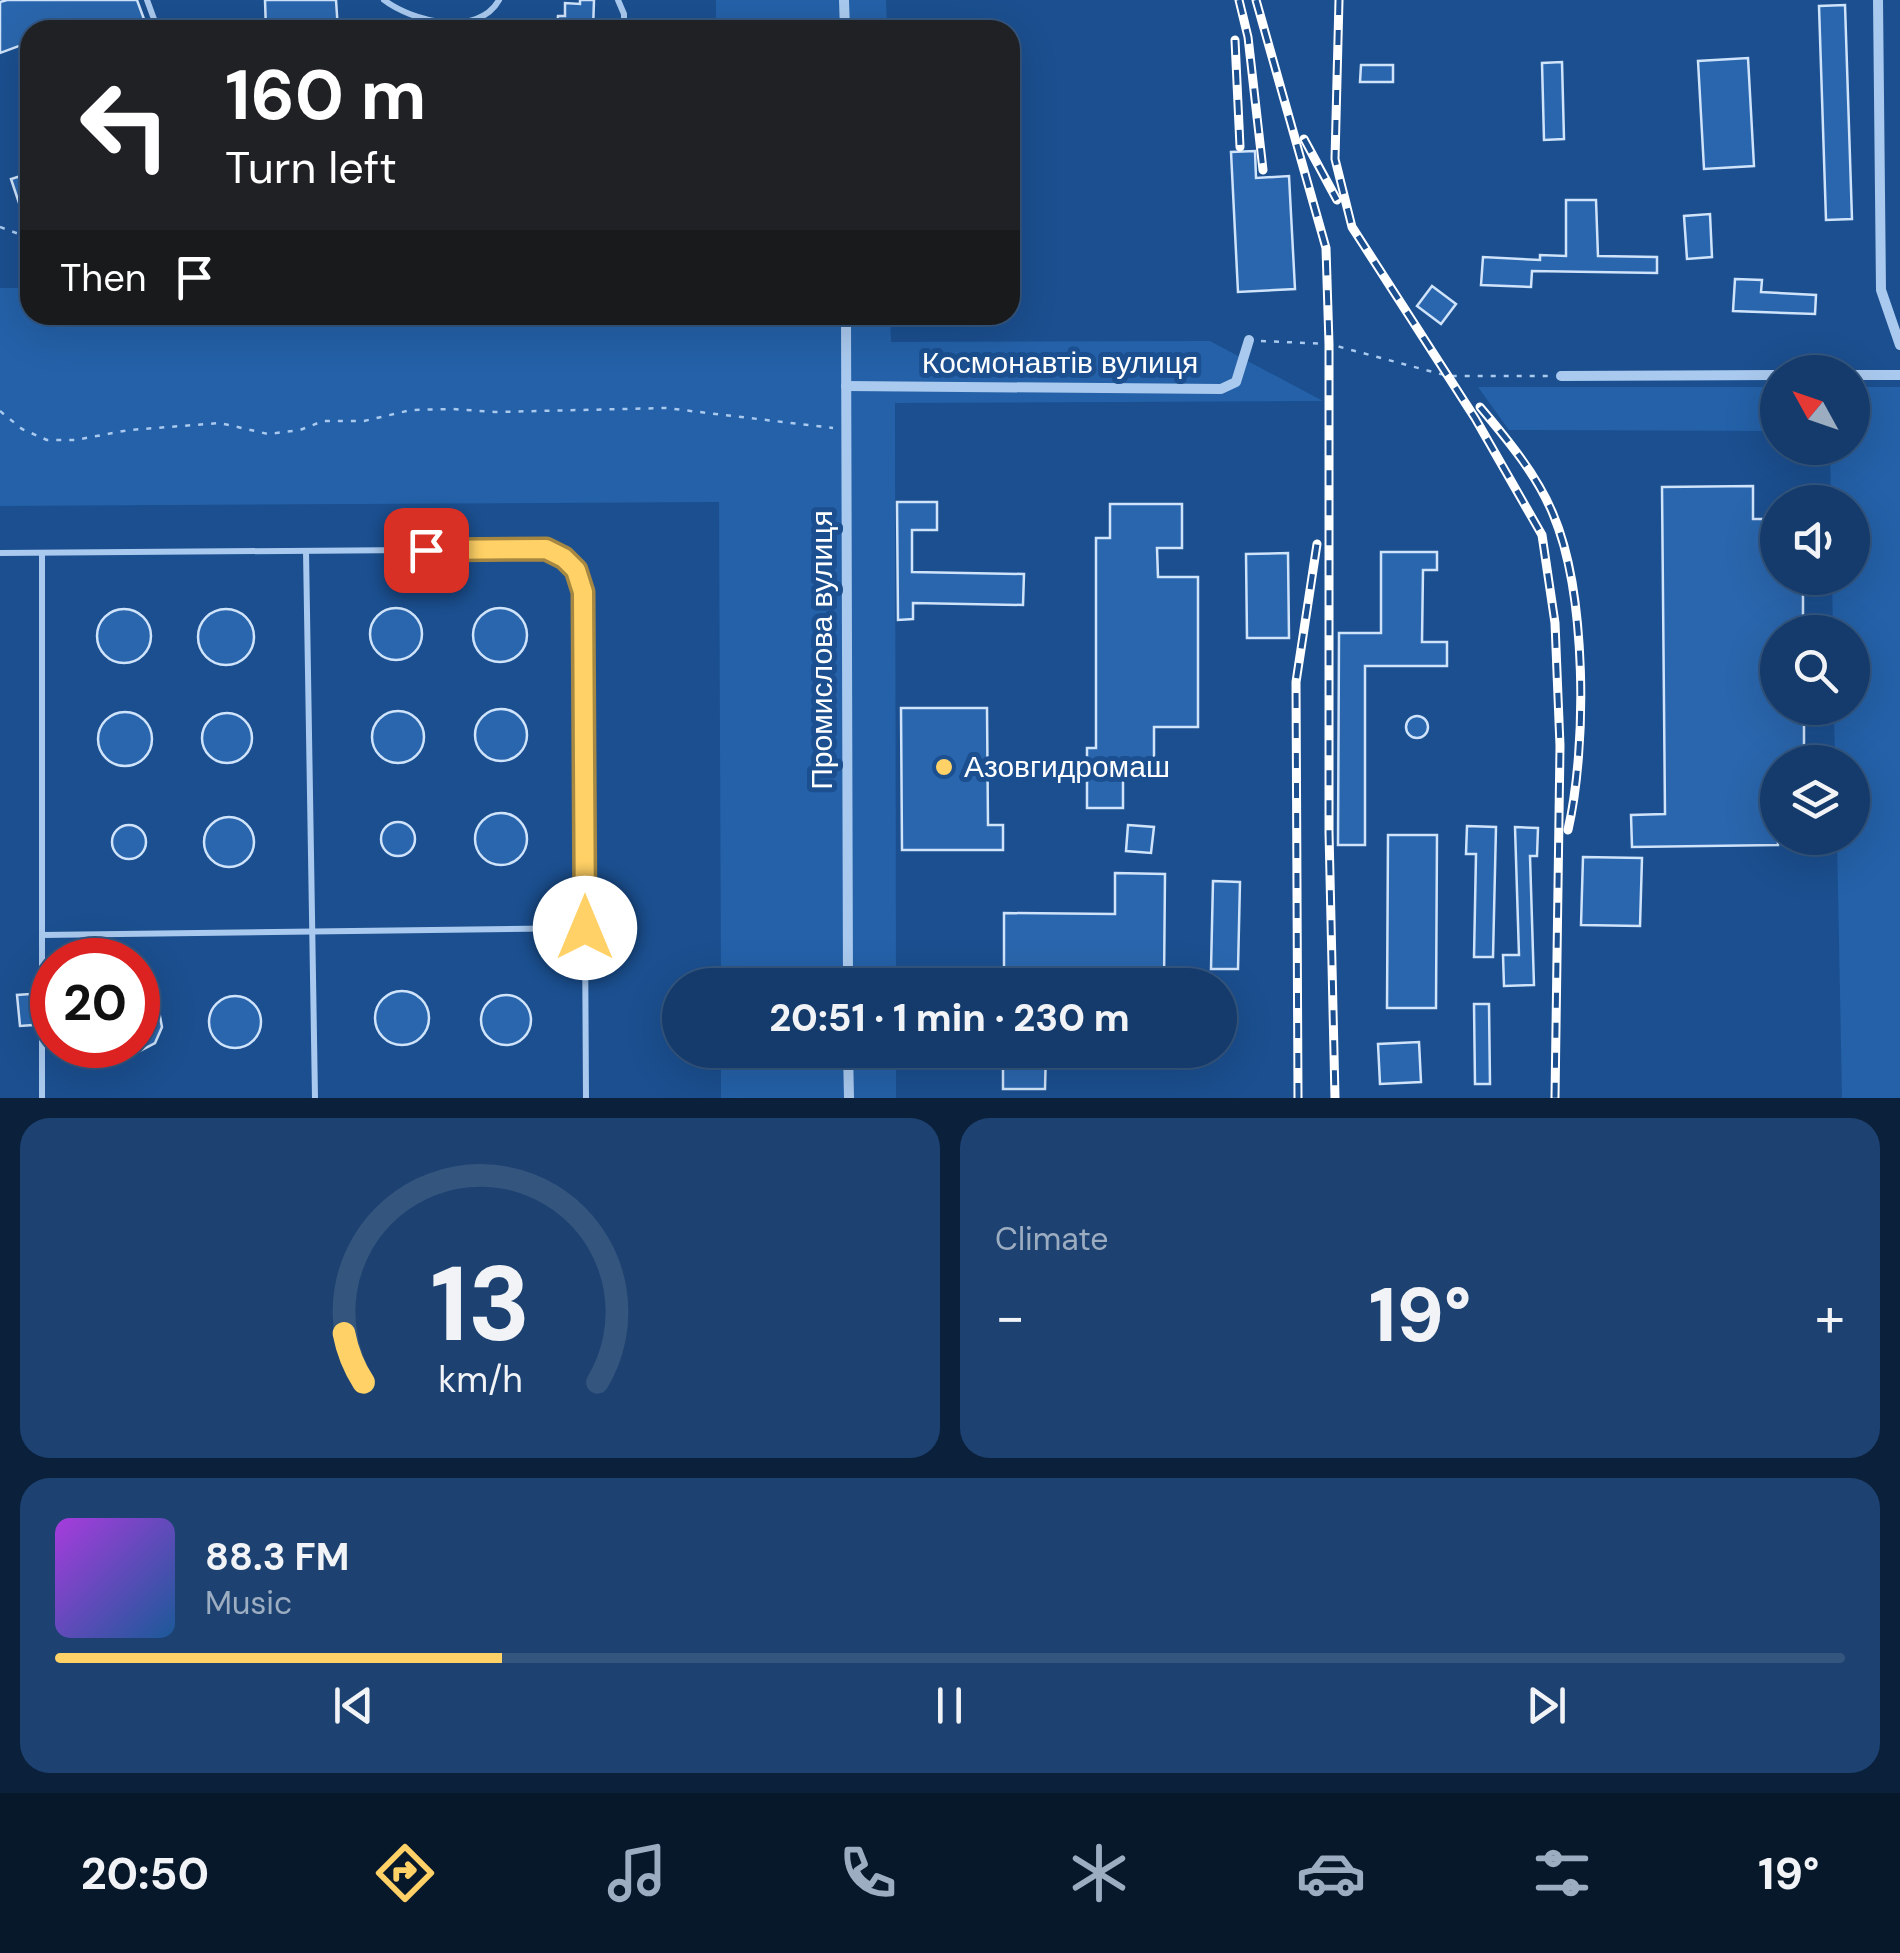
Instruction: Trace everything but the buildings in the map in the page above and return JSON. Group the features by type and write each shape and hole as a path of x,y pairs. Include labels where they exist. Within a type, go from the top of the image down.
{"street":[{"path":"1878,0 1881,290 1900,345"},
{"name":"Промислова вулиця","path":"846,325 848,968"},
{"name":"Космонавтів вулиця","path":"846,386 1221,389 1236,382 1249,340"},
{"path":"1561,376 1760,375"},
{"path":"1870,375 1900,375"},
{"path":"848,1068 848,1098"}],"lane":[{"path":"384,0 394,8 427,20"},
{"path":"468,20 494,8 498,0"},
{"path":"0,553 546,549 564,558 576,570 583,592 586,1098"},
{"path":"306,551 315,1098"},
{"path":"42,553 42,1098"},
{"path":"42,936 585,928"}],"path":[{"path":"1249,340 1329,344 1448,376 1561,376"},
{"path":"0,412 46,440 220,423 268,434 323,422 364,421 410,410 453,409 495,412 666,408 846,430"}],"shaded area":[{"path":"716,0 886,0 887,20 716,20"},
{"path":"0,288 20,288 20,325 890,325 891,342 1210,341 1323,401 895,403 896,968 721,968 719,502 0,506"},
{"path":"1478,387 1760,387 1760,431 1509,430"},
{"path":"1870,387 1900,387 1900,1098 1842,1098 1837,855 1870,855 1870,745 1835,745 1834,725 1870,725 1870,615 1833,615 1832,595 1870,595 1870,485 1831,485 1830,465 1870,465"},
{"path":"721,1068 896,1068 896,1098 721,1098"}],"railway":[{"path":"1239,0 1248,37 1263,170"},
{"path":"1256,0 1326,248 1329,832 1335,1098"},
{"path":"1339,0 1335,159 1352,227 1475,418 1542,535 1555,623 1560,746 1555,1098"},
{"path":"1235,40 1240,147"},
{"path":"1304,139 1337,200"},
{"path":"1480,407 1539,485 1564,547 1572,585 1578,627 1581,715 1568,830"},
{"path":"1298,1098 1296,682 1317,544"}],"place":[{"name":"Азовгидромаш","path":"944,767"}],"route":[{"path":"426,550 546,549 576,570 583,592 585,928"}]}
